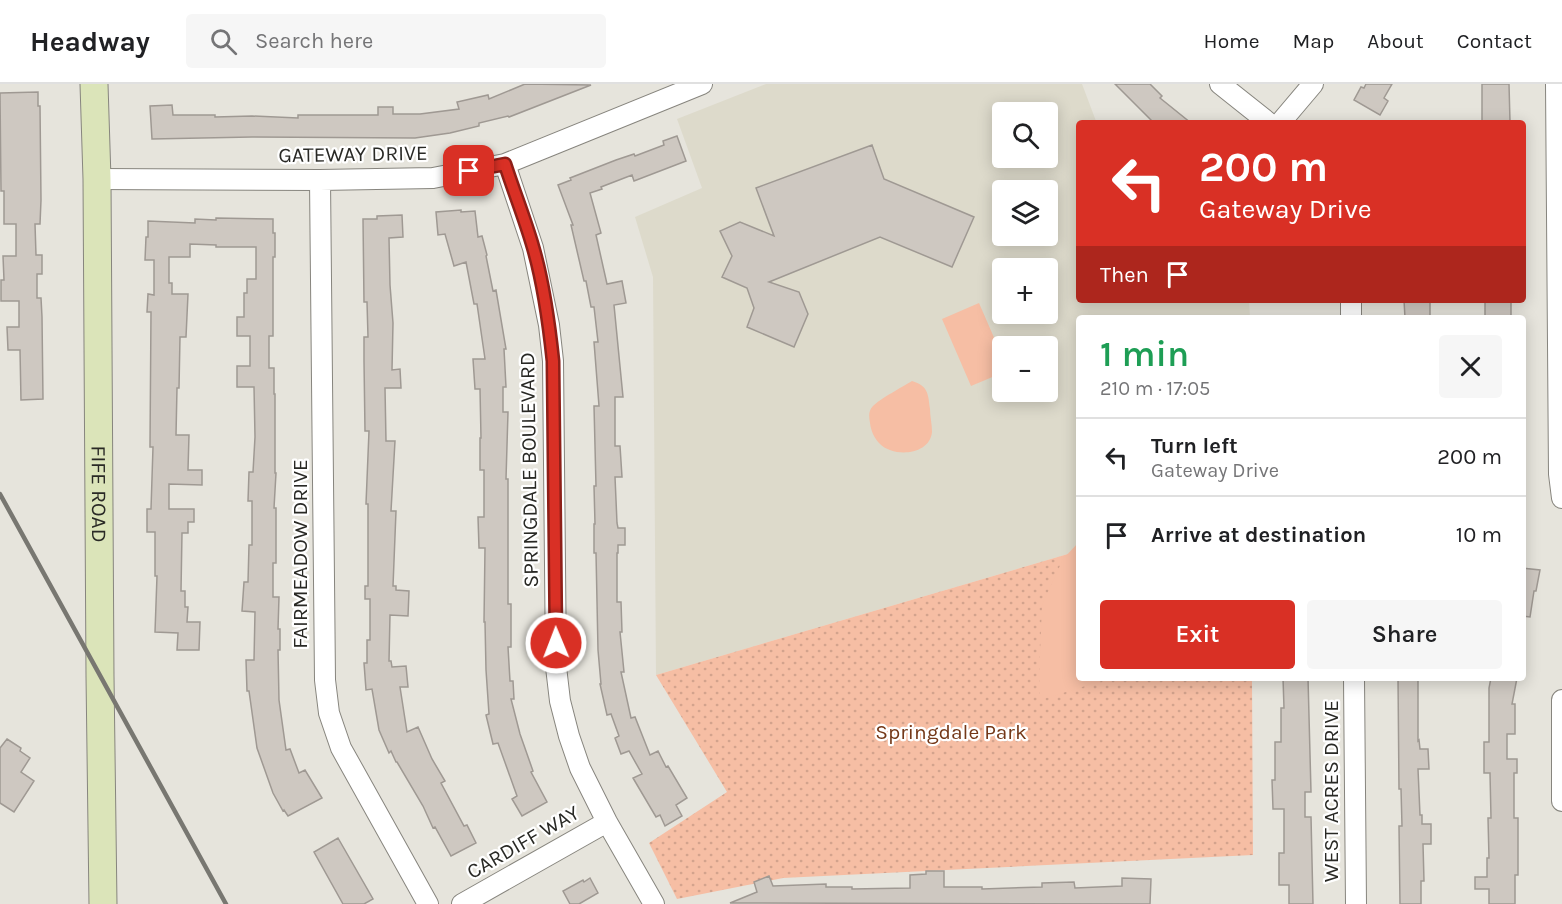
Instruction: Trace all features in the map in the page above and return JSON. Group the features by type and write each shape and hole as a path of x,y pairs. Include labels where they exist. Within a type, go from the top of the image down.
{"street":[{"name":"FIFE ROAD","path":"94,84 97,180 103,904"},
{"name":"GATEWAY DRIVE","path":"97,180 433,178 505,164 702,84"},
{"path":"1220,84 1265,120"},
{"path":"1282,120 1312,84"},
{"path":"1556,84 1559,474 1562,498"},
{"name":"SPRINGDALE BOULEVARD","path":"505,164 533,248 543,294 553,361 556,667 560,701 580,768 607,822 654,904"},
{"name":"FAIRMEADOW DRIVE","path":"321,180 325,680 329,713 340,748 428,904"},
{"name":"WEST ACRES DRIVE","path":"1354,681 1356,904"},
{"path":"1562,700 1562,801"},
{"name":"CARDIFF WAY","path":"462,904 607,822"}],"shaded area":[{"path":"766,84 1082,84 1096,120 1076,120 1076,303 1249,303 1250,315 1076,315 1076,552 656,675 653,277 635,217 702,188 677,119"}],"green space":[{"path":"979,303 993,336 992,377 971,386 942,319"},
{"path":"912,381 921,385 928,394 932,432 930,440 918,450 894,451 880,444 874,437 870,426 871,408"},
{"path":"1076,545 1076,681 1101,681 1040,700 1042,605 1063,559"},
{"name":"Springdale Park","path":"1076,552 1076,681 1252,681 1253,855 783,878 677,899 649,843 727,792 656,675"}],"building":[{"path":"525,84 591,85 509,117 479,123 479,126 450,133 415,138 152,139 150,106 172,105 173,115 215,115 215,117 298,118 298,115 378,115 378,107 393,107 393,114 420,114 459,109 457,102 488,95 489,99"},
{"path":"1115,84 1150,84 1162,96 1160,98 1187,120 1151,120"},
{"path":"1366,84 1392,84 1384,98 1388,101 1380,115 1354,100 1361,87 1364,88"},
{"path":"1482,84 1509,84 1510,120 1482,120"},
{"path":"38,92 41,200 40,224 35,224 36,255 42,255 42,274 37,274 37,298 41,298 43,399 21,400 20,350 8,350 7,327 19,327 19,301 1,301 1,280 4,280 3,256 16,256 16,224 4,224 4,191 1,191 0,93"},
{"path":"677,136 686,161 634,181 632,175 590,193 601,233 596,235 607,284 622,281 626,303 614,305 623,397 615,397 615,446 620,446 622,477 615,477 617,523 618,528 625,528 625,545 618,545 617,553 617,602 621,602 622,632 620,632 624,672 621,672 631,718 635,717 650,755 658,751 687,798 676,805 682,816 665,826 660,815 656,817 633,778 642,774 629,751 621,754 615,738 619,736 611,714 607,715 600,684 596,553 594,553 594,486 596,486 594,406 599,406 594,342 598,342 594,307 591,307 586,281 584,281 571,225 573,225 558,185 616,160 634,154 635,156 664,145 663,141"},
{"path":"872,145 884,179 974,217 952,267 880,237 769,282 799,292 808,314 794,347 747,327 754,308 747,288 722,277 732,256 720,231 740,222 774,236 756,188"},
{"path":"461,210 461,212 475,211 478,237 482,236 493,291 496,290 506,349 504,349 506,387 503,387 503,412 508,412 506,479 508,479 508,604 511,604 511,647 508,647 510,681 513,681 514,699 511,699 533,771 531,772 547,802 522,816 512,799 517,796 498,743 493,744 486,715 489,714 484,622 485,548 479,548 478,517 484,517 484,470 480,470 480,389 475,389 473,359 485,359 477,304 474,304 466,262 454,266 445,234 438,235 436,212"},
{"path":"402,215 403,237 389,238 393,323 392,370 400,369 401,388 385,388 386,441 395,441 391,511 396,511 393,586 396,586 396,590 409,591 408,616 390,615 389,661 392,667 406,666 408,687 400,687 407,732 418,727 445,781 441,783 476,843 451,856 391,751 389,753 379,730 372,689 366,690 364,663 367,663 367,640 370,640 370,599 365,599 365,586 368,586 368,504 366,504 369,431 365,431 364,337 368,337 367,302 364,302 363,219"},
{"path":"216,218 273,219 273,233 275,233 273,336 269,336 269,368 274,368 275,394 276,563 273,563 273,597 279,597 279,700 286,750 290,749 299,773 305,770 322,798 288,816 273,793 257,748 249,691 247,691 246,660 254,660 255,612 242,611 244,582 248,582 249,545 252,545 252,501 248,501 249,472 253,472 255,437 254,387 237,387 237,366 250,366 250,336 237,336 237,317 244,317 244,293 247,293 247,279 256,279 256,247 216,247 216,245 190,244 190,257 169,257 169,283 172,283 172,294 188,294 186,337 180,337 176,435 189,435 188,470 202,470 202,485 169,484 169,509 194,509 194,522 188,522 188,533 182,533 181,591 185,591 185,607 188,607 187,622 200,622 199,650 177,650 178,633 155,632 157,576 155,576 155,532 147,532 147,509 151,509 153,447 150,447 151,312 147,312 148,294 154,295 154,260 145,260 148,221 195,223 195,219 216,220"},
{"path":"1404,303 1430,303 1430,315 1405,315"},
{"path":"1485,303 1511,303 1511,315 1485,315"},
{"path":"1526,568 1540,570 1530,617 1526,616"},
{"path":"1283,681 1308,681 1311,792 1305,792 1305,817 1311,817 1313,904 1289,904 1289,885 1279,885 1279,853 1284,853 1284,809 1273,809 1272,780 1275,780 1275,742 1281,742 1281,708 1284,708"},
{"path":"1398,681 1418,681 1418,741 1420,749 1428,749 1429,769 1418,769 1420,815 1422,815 1422,824 1431,824 1431,844 1423,844 1424,881 1421,881 1421,904 1400,904 1399,826 1402,826 1401,789 1399,789"},
{"path":"1490,681 1516,681 1512,704 1515,704 1515,734 1507,734 1507,759 1517,759 1517,773 1514,773 1514,818 1518,818 1518,875 1515,875 1515,904 1489,904 1489,889 1475,889 1475,877 1487,877 1487,858 1489,858 1490,773 1484,773 1484,742 1489,742"},
{"path":"7,739 21,748 20,751 30,758 21,772 34,781 14,812 0,803 0,748"},
{"path":"338,838 373,899 364,904 343,904 314,852"},
{"path":"926,871 944,871 944,887 982,887 982,889 1042,887 1042,883 1074,882 1075,888 1122,886 1122,878 1151,879 1150,904 730,903 757,892 754,882 769,876 773,886 826,884 826,887 852,887 852,889 910,888 910,875 926,874"},
{"path":"590,878 598,893 579,904 570,904 563,891"}],"railway":[{"path":"0,494 226,904"}],"route":[{"path":"469,171 505,164 533,248 549,325 553,361 556,643"}]}
